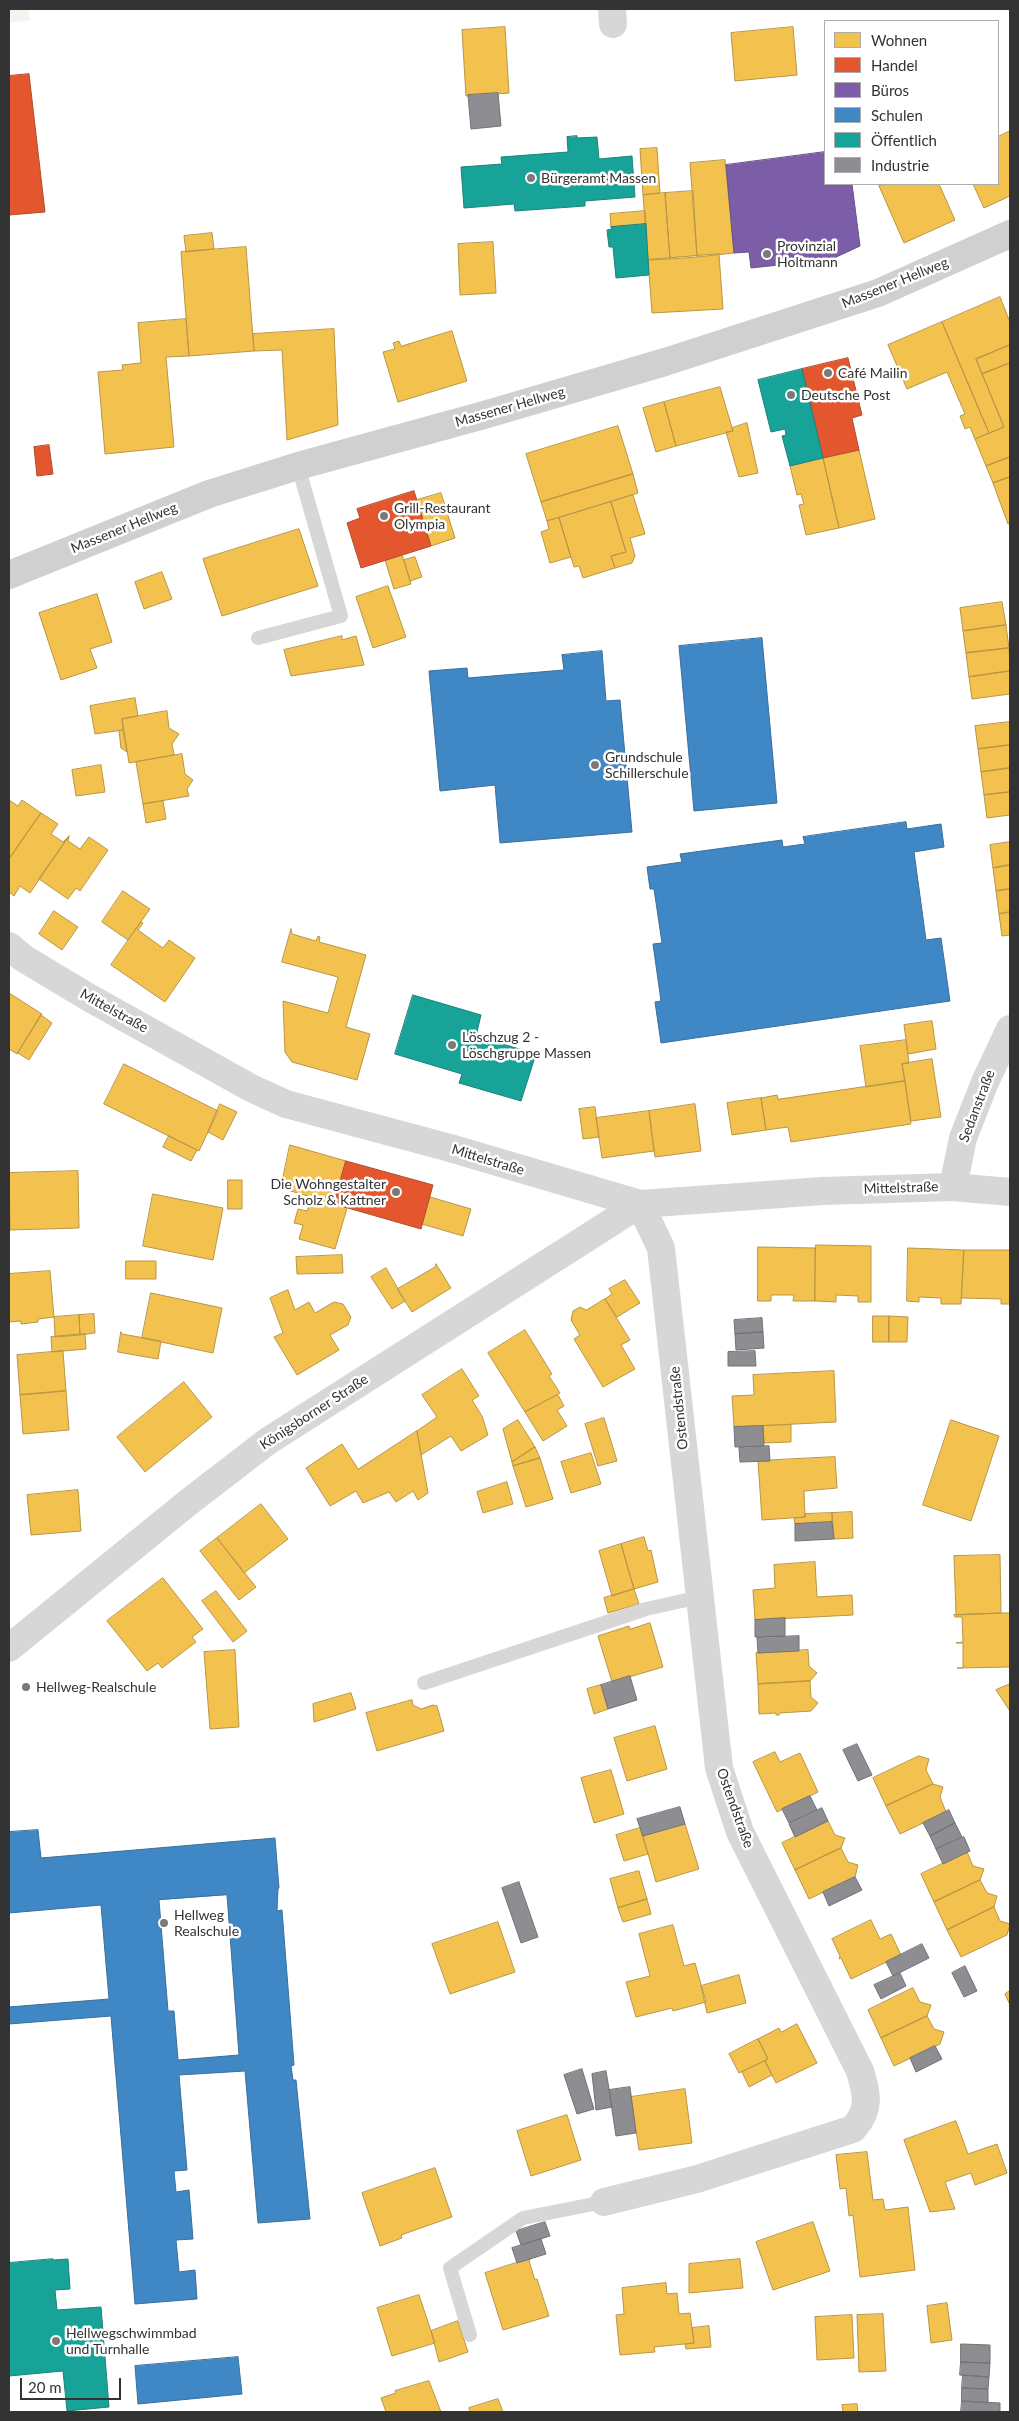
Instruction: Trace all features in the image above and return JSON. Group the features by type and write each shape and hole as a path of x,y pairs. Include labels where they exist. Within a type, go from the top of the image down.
{"main road":[{"name":"Massener Hellweg","path":"9,575 209,494 298,466 484,415 666,362 878,293 1010,234"}],"street":[{"name":"Mittelstraße","path":"9,946 23,958 88,997 251,1088 286,1104 450,1148 640,1204 823,1191 953,1187 1010,1192"},
{"name":"Sedanstraße","path":"953,1187 963,1138 985,1082 1010,1029"},
{"name":"Ostendstraße","path":"604,2202 697,2179 853,2129 863,2118 866,2107 866,2090 860,2071 740,1832 719,1768 661,1248 640,1204"},
{"name":"Königsborner Straße","path":"9,1648 190,1501 268,1441 640,1204"}],"lane":[{"path":"258,638 341,616 298,466"},
{"path":"424,1683 646,1609 700,1597"},
{"path":"470,2335 450,2268 523,2218 604,2202"}],"shaded area":[{"path":"9,9 28,9 30,20 9,23"}],"building: Wohnen":[{"path":"505,27 509,93 466,96 462,30"},
{"path":"793,27 797,75 735,81 731,33"},
{"path":"1010,131 1010,196 984,208 973,185 999,185 999,136"},
{"path":"657,148 660,193 643,195 640,149"},
{"path":"725,160 734,253 697,257 690,163"},
{"path":"939,185 955,220 904,243 879,186"},
{"path":"693,191 697,257 670,259 665,193"},
{"path":"665,193 670,259 648,260 643,195"},
{"path":"645,211 646,224 611,227 610,214"},
{"path":"212,233 214,249 186,252 184,236"},
{"path":"493,242 496,293 460,295 458,244"},
{"path":"246,247 254,351 189,356 181,252"},
{"path":"719,254 723,309 652,313 648,260"},
{"path":"1000,297 1010,322 1010,345 976,359 1004,427 989,433 942,322"},
{"path":"186,319 189,356 166,357 174,447 105,454 98,372 123,370 122,365 141,363 138,323"},
{"path":"942,322 989,433 975,439 970,427 965,429 960,416 965,414 947,372 907,389 888,345"},
{"path":"334,329 338,425 287,440 282,350 254,351 253,334"},
{"path":"452,331 467,381 398,402 383,352 395,349 393,343 399,341 401,346"},
{"path":"1010,345 1010,363 982,374 976,359"},
{"path":"1010,363 1010,457 986,466 975,439 1004,427 982,374"},
{"path":"720,387 733,431 676,446 664,402"},
{"path":"664,402 676,446 656,452 643,408"},
{"path":"747,423 758,473 739,477 726,432 733,431 732,428"},
{"path":"618,426 633,474 541,502 526,454"},
{"path":"859,450 875,519 839,528 823,458"},
{"path":"1010,457 1010,477 993,483 986,466"},
{"path":"823,458 839,528 806,535 799,505 804,504 801,494 797,495 790,466"},
{"path":"633,474 638,493 547,521 541,502"},
{"path":"1010,477 1010,523 1008,524 993,483"},
{"path":"441,493 455,538 431,546 417,500"},
{"path":"633,495 645,534 630,538 635,556 632,563 615,568 611,556 626,552 611,502"},
{"path":"611,502 626,552 611,556 615,568 583,578 579,566 574,567 559,518"},
{"path":"559,518 571,557 550,563 541,532 549,529 547,521"},
{"path":"299,529 318,586 222,616 203,559"},
{"path":"402,555 411,584 394,589 385,560"},
{"path":"415,557 422,577 410,581 404,560"},
{"path":"162,572 172,599 144,609 135,582"},
{"path":"388,586 406,637 373,648 356,597"},
{"path":"97,594 112,642 90,649 97,668 61,680 39,613"},
{"path":"1002,602 1006,625 963,631 960,608"},
{"path":"1006,625 1009,648 966,653 963,631"},
{"path":"342,636 342,640 356,636 364,665 291,676 284,650"},
{"path":"1009,648 1010,671 969,677 966,653"},
{"path":"1010,671 1010,694 972,699 969,677"},
{"path":"135,698 138,716 122,719 123,730 95,734 90,706"},
{"path":"167,711 169,728 179,734 172,744 174,755 129,763 122,719"},
{"path":"1010,722 1010,745 978,749 975,726"},
{"path":"123,730 127,752 121,748 119,731"},
{"path":"1010,745 1010,768 981,772 978,749"},
{"path":"182,754 185,774 193,780 187,789 189,796 143,804 136,762"},
{"path":"101,765 105,792 76,796 72,770"},
{"path":"1010,768 1010,792 984,795 981,772"},
{"path":"1010,792 1010,815 987,818 984,795"},
{"path":"9,800 18,806 22,800 41,813 9,859"},
{"path":"163,801 166,819 146,823 143,804"},
{"path":"41,813 58,824 51,834 63,842 69,836 30,893 20,886 14,896 9,892 9,859"},
{"path":"69,836 68,841 80,849 89,837 108,850 80,891 76,888 68,899 39,879"},
{"path":"1010,842 1010,865 993,868 990,845"},
{"path":"1010,865 1010,889 996,891 993,868"},
{"path":"1010,889 1010,912 999,914 996,891"},
{"path":"123,891 150,909 128,940 102,922"},
{"path":"54,911 78,927 62,950 39,934"},
{"path":"1010,912 1010,935 1002,936 999,914"},
{"path":"141,922 143,923 138,930 163,948 169,940 195,958 165,1002 111,965"},
{"path":"291,929 292,934 316,941 318,936 320,937 319,942 366,955 346,1027 370,1034 357,1080 292,1062 285,1052 283,1001 328,1013 338,977 282,962"},
{"path":"9,993 42,1014 17,1054 9,1049"},
{"path":"41,1015 52,1023 29,1060 18,1053"},
{"path":"932,1021 936,1049 908,1054 904,1025"},
{"path":"906,1040 909,1063 902,1064 905,1081 866,1087 860,1046"},
{"path":"932,1059 941,1117 911,1121 902,1064"},
{"path":"124,1064 218,1111 199,1151 104,1104"},
{"path":"905,1081 911,1124 791,1142 788,1127 766,1130 761,1098 777,1095 778,1099"},
{"path":"761,1098 766,1130 732,1135 727,1103"},
{"path":"220,1104 237,1112 223,1140 208,1132"},
{"path":"695,1104 701,1151 655,1157 649,1111"},
{"path":"595,1107 599,1137 583,1139 579,1109"},
{"path":"649,1111 654,1151 602,1158 596,1118"},
{"path":"169,1136 197,1150 191,1161 163,1147"},
{"path":"290,1145 346,1161 334,1204 281,1188"},
{"path":"78,1171 79,1228 10,1230 9,1173"},
{"path":"228,1180 242,1180 242,1209 228,1209"},
{"path":"153,1194 223,1208 213,1260 143,1246"},
{"path":"311,1197 347,1208 335,1249 299,1239 303,1225 294,1223 298,1209 307,1211"},
{"path":"430,1197 471,1209 463,1236 422,1224"},
{"path":"816,1245 871,1246 871,1302 858,1302 858,1296 836,1295 836,1302 815,1301"},
{"path":"758,1247 815,1248 815,1301 793,1301 794,1295 771,1295 771,1301 758,1301"},
{"path":"908,1248 964,1250 961,1304 941,1304 941,1298 919,1297 919,1302 907,1301"},
{"path":"964,1250 1010,1250 1010,1304 1001,1304 1001,1299 962,1298"},
{"path":"342,1255 343,1273 297,1274 296,1257"},
{"path":"126,1261 156,1261 156,1279 126,1279"},
{"path":"436,1264 451,1288 412,1312 397,1289 435,1267"},
{"path":"386,1268 405,1301 392,1309 371,1277"},
{"path":"50,1271 54,1317 38,1319 38,1322 21,1324 21,1321 9,1322 9,1274"},
{"path":"625,1280 640,1303 617,1317 605,1299 612,1294 609,1289"},
{"path":"288,1290 295,1310 309,1302 315,1313 334,1302 343,1304 351,1317 348,1325 330,1335 339,1350 297,1375 274,1337 283,1333 270,1298"},
{"path":"151,1293 222,1308 213,1353 142,1338"},
{"path":"605,1299 630,1340 621,1345 635,1369 603,1387 574,1339 580,1335 571,1320 573,1311 580,1307 586,1310"},
{"path":"94,1314 95,1333 80,1335 79,1315"},
{"path":"79,1315 80,1335 55,1337 54,1317"},
{"path":"873,1316 889,1316 889,1342 873,1342"},
{"path":"889,1316 908,1317 907,1342 889,1342"},
{"path":"525,1330 552,1374 549,1376 560,1393 525,1412 488,1353"},
{"path":"121,1332 122,1334 161,1341 158,1359 118,1352"},
{"path":"85,1334 86,1349 52,1352 51,1337"},
{"path":"63,1351 66,1391 20,1395 17,1355"},
{"path":"462,1369 479,1396 472,1400 482,1416 488,1435 461,1451 451,1436 421,1455 417,1431 437,1417 422,1395"},
{"path":"834,1371 836,1422 734,1427 732,1396 754,1395 753,1375"},
{"path":"184,1382 212,1417 145,1472 117,1437"},
{"path":"66,1391 69,1430 23,1434 20,1395"},
{"path":"558,1395 564,1406 557,1410 567,1426 543,1441 525,1412"},
{"path":"604,1418 617,1461 598,1466 585,1424"},
{"path":"518,1420 535,1447 512,1462 503,1429"},
{"path":"951,1420 999,1436 971,1521 923,1505"},
{"path":"791,1425 791,1442 764,1443 763,1426"},
{"path":"417,1431 428,1493 418,1500 413,1491 396,1502 389,1492 363,1503 356,1491 330,1506 306,1468 342,1444 358,1469"},
{"path":"535,1447 540,1458 513,1466 512,1462"},
{"path":"591,1453 601,1484 571,1493 561,1462"},
{"path":"835,1457 837,1488 804,1491 805,1517 762,1520 758,1461"},
{"path":"540,1458 553,1499 526,1507 513,1466"},
{"path":"507,1482 513,1504 483,1513 477,1492"},
{"path":"78,1490 81,1531 31,1535 27,1495"},
{"path":"261,1504 288,1539 244,1573 217,1538"},
{"path":"852,1512 853,1538 834,1539 832,1513"},
{"path":"832,1513 832,1522 795,1524 794,1518 805,1517 805,1514"},
{"path":"644,1537 648,1551 651,1550 658,1582 634,1589 621,1544"},
{"path":"217,1538 256,1587 239,1600 200,1551"},
{"path":"621,1544 634,1589 612,1596 599,1551"},
{"path":"1000,1555 1001,1613 956,1615 954,1556"},
{"path":"815,1562 817,1597 852,1595 853,1615 755,1620 753,1590 775,1588 774,1565"},
{"path":"163,1578 203,1629 192,1637 196,1642 162,1668 158,1663 147,1671 107,1621"},
{"path":"634,1589 639,1604 608,1613 604,1598"},
{"path":"216,1591 247,1631 233,1642 202,1601"},
{"path":"1010,1613 1010,1667 963,1668 963,1643 956,1643 963,1642 962,1617 955,1617 954,1615"},
{"path":"650,1623 663,1667 612,1682 598,1636 629,1626 630,1629"},
{"path":"235,1650 239,1727 210,1729 204,1652"},
{"path":"808,1650 809,1666 817,1673 810,1681 758,1684 756,1653"},
{"path":"810,1681 811,1697 818,1703 811,1711 780,1713 779,1715 776,1715 776,1713 759,1714 758,1684"},
{"path":"1010,1684 1010,1711 996,1690"},
{"path":"601,1685 608,1709 594,1714 587,1689"},
{"path":"351,1693 356,1709 314,1722 313,1704"},
{"path":"412,1700 413,1705 421,1709 433,1705 437,1706 444,1731 377,1751 366,1713"},
{"path":"655,1726 667,1769 627,1781 614,1738"},
{"path":"775,1752 780,1762 800,1753 818,1792 777,1812 753,1762"},
{"path":"919,1756 929,1759 926,1770 933,1784 886,1806 873,1778"},
{"path":"611,1770 624,1814 594,1823 581,1778"},
{"path":"933,1784 943,1787 940,1797 946,1812 900,1834 886,1806"},
{"path":"828,1821 835,1835 845,1838 841,1848 795,1870 782,1843"},
{"path":"685,1824 699,1869 656,1882 643,1836"},
{"path":"640,1828 648,1854 624,1861 616,1835"},
{"path":"841,1848 848,1862 858,1865 855,1877 809,1899 795,1870"},
{"path":"967,1852 973,1866 984,1869 980,1880 934,1902 921,1874"},
{"path":"639,1871 647,1899 618,1908 610,1879"},
{"path":"980,1880 987,1893 997,1896 994,1907 947,1930 934,1902"},
{"path":"647,1899 651,1914 623,1922 618,1908"},
{"path":"994,1907 1000,1921 1010,1924 1007,1935 961,1957 947,1930"},
{"path":"871,1920 880,1939 891,1934 901,1955 851,1979 841,1958 839,1959 840,1956 832,1939"},
{"path":"498,1922 515,1972 450,1994 432,1944"},
{"path":"673,1925 684,1966 695,1963 706,2002 673,2011 672,2008 636,2017 626,1982 650,1976 639,1934"},
{"path":"739,1975 746,2003 707,2013 701,1986"},
{"path":"913,1988 920,2002 931,2005 927,2016 881,2038 868,2010"},
{"path":"1010,1991 1010,2005 1005,1994"},
{"path":"927,2016 934,2029 944,2032 940,2044 894,2066 881,2038"},
{"path":"797,2024 817,2063 776,2083 765,2061 768,2059 758,2039 779,2028 781,2032"},
{"path":"758,2039 768,2059 739,2073 729,2054"},
{"path":"765,2061 772,2075 749,2087 742,2072"},
{"path":"685,2089 692,2143 639,2150 631,2097"},
{"path":"567,2115 581,2160 531,2176 517,2131"},
{"path":"956,2121 968,2154 997,2144 1007,2173 975,2185 971,2173 945,2182 955,2209 930,2212 904,2140"},
{"path":"867,2152 873,2200 883,2199 885,2210 908,2207 915,2270 860,2277 853,2215 849,2216 846,2188 840,2189 836,2155"},
{"path":"435,2168 452,2217 401,2235 402,2238 380,2246 362,2193"},
{"path":"813,2222 830,2271 773,2290 756,2242"},
{"path":"531,2258 529,2261 549,2316 503,2330 485,2273"},
{"path":"740,2259 743,2288 689,2293 689,2264"},
{"path":"666,2283 667,2294 677,2293 679,2314 690,2313 694,2343 654,2347 655,2352 620,2355 616,2315 624,2314 622,2288"},
{"path":"419,2295 435,2343 392,2356 377,2308"},
{"path":"947,2303 952,2340 931,2343 927,2306"},
{"path":"883,2314 886,2371 859,2372 857,2315"},
{"path":"852,2315 854,2358 817,2360 815,2317"},
{"path":"458,2321 468,2352 439,2362 431,2331"},
{"path":"709,2326 711,2347 686,2349 685,2344 694,2343 692,2328"},
{"path":"429,2381 441,2412 386,2412 381,2398 396,2393 395,2391"},
{"path":"498,2399 503,2412 470,2412 469,2408"},
{"path":"857,2404 858,2412 843,2412 842,2405"}],"building: Handel":[{"path":"29,74 45,212 9,215 9,76"},
{"path":"848,358 862,415 852,418 859,450 823,458 802,369"},
{"path":"49,445 53,474 37,476 34,447"},
{"path":"414,491 431,546 361,568 347,523 360,518 357,509"},
{"path":"346,1161 433,1185 421,1229 334,1204"}],"building: Büros":[{"path":"824,152 824,185 852,185 860,246 819,265 817,258 805,260 806,262 751,268 749,252 734,253 726,165"}],"building: Schulen":[{"path":"762,638 777,803 694,811 679,646"},
{"path":"602,651 606,701 620,700 632,832 500,843 495,785 440,791 429,671 467,668 468,678 564,670 562,655"},
{"path":"906,822 907,829 941,824 944,847 914,852 926,940 941,938 950,1001 661,1043 655,1002 661,1001 653,944 662,943 654,889 650,889 647,867 682,862 680,854 782,840 783,847 805,844 803,837"},
{"path":"38,1830 41,1858 275,1838 279,1888 277,1911 282,1910 294,2065 291,2066 293,2080 296,2080 310,2219 258,2223 245,2071 179,2075 187,2170 174,2171 176,2192 189,2190 193,2239 176,2240 179,2272 195,2270 197,2299 135,2304 111,2016 9,2024 9,2007 109,1999 101,1905 9,1913 9,1832","holes":["227,1895 239,2055 178,2060 174,2011 168,2011 159,1900"]},
{"path":"238,2357 242,2394 138,2404 135,2366"}],"building: Öffentlich":[{"path":"577,136 577,138 597,137 599,159 632,156 635,197 585,201 585,206 515,211 514,204 464,208 461,167 502,164 501,157 568,152 567,137"},
{"path":"646,224 649,275 616,278 613,247 609,247 607,230 612,229 611,227"},
{"path":"802,369 823,458 790,466 782,436 786,435 785,429 771,432 758,380"},
{"name":"Löschzug 2 - Löschgruppe Massen","path":"413,995 481,1015 476,1036 536,1054 521,1101 459,1083 462,1074 395,1054"},
{"name":"Hellwegschwimmbad und Turnhalle","path":"68,2259 70,2289 55,2290 57,2310 101,2307 109,2407 67,2411 63,2371 9,2376 9,2263"}],"building: Industrie":[{"path":"498,93 501,126 471,129 468,95"},
{"path":"762,1318 763,1332 735,1334 734,1320"},
{"path":"763,1332 764,1348 736,1350 735,1334"},
{"path":"755,1351 756,1366 728,1366 728,1352"},
{"path":"763,1426 764,1446 735,1447 734,1427"},
{"path":"769,1446 770,1461 740,1462 739,1448"},
{"path":"832,1522 834,1539 795,1541 795,1524"},
{"path":"785,1618 785,1636 755,1637 755,1620"},
{"path":"799,1636 799,1651 758,1653 757,1638"},
{"path":"630,1676 637,1700 608,1709 601,1685"},
{"path":"857,1744 872,1775 858,1781 843,1750"},
{"path":"810,1796 817,1810 789,1823 782,1809"},
{"path":"680,1807 685,1824 643,1836 637,1819"},
{"path":"822,1808 828,1821 795,1837 789,1824"},
{"path":"949,1810 955,1823 930,1836 923,1823"},
{"path":"955,1823 962,1837 936,1849 930,1836"},
{"path":"964,1837 970,1851 943,1864 936,1849"},
{"path":"855,1877 862,1890 829,1906 823,1892"},
{"path":"519,1882 538,1937 521,1943 502,1888"},
{"path":"922,1944 929,1958 893,1976 886,1962"},
{"path":"965,1966 977,1991 964,1997 952,1973"},
{"path":"900,1973 906,1986 881,1999 874,1985"},
{"path":"935,2046 942,2059 916,2072 910,2058"},
{"path":"582,2069 594,2109 577,2114 564,2075"},
{"path":"606,2071 612,2107 596,2110 592,2074"},
{"path":"630,2087 636,2133 616,2136 609,2090"},
{"path":"545,2222 550,2236 521,2245 516,2231"},
{"path":"541,2239 546,2254 517,2263 512,2248"},
{"path":"961,2344 990,2345 990,2363 961,2362"},
{"path":"961,2362 990,2363 989,2377 960,2375"},
{"path":"963,2375 989,2377 988,2389 962,2388"},
{"path":"962,2388 988,2389 988,2403 962,2401"},
{"path":"962,2401 1000,2403 1000,2412 961,2412"}],"place":[{"name":"Bürgeramt Massen","path":"531,178"},
{"name":"Provinzial Holtmann","path":"767,254"},
{"name":"Café Mailin","path":"828,373"},
{"name":"Deutsche Post","path":"791,395"},
{"name":"Grill-Restaurant Olympia","path":"384,516"},
{"name":"Grundschule Schillerschule","path":"595,765"},
{"name":"Löschzug 2 - Löschgruppe Massen","path":"452,1045"},
{"name":"Die Wohngestalter Scholz & Kattner","path":"396,1192"},
{"name":"Hellweg-Realschule","path":"26,1687"},
{"name":"Hellweg Realschule","path":"164,1923"},
{"name":"Hellwegschwimmbad und Turnhalle","path":"56,2341"}]}
